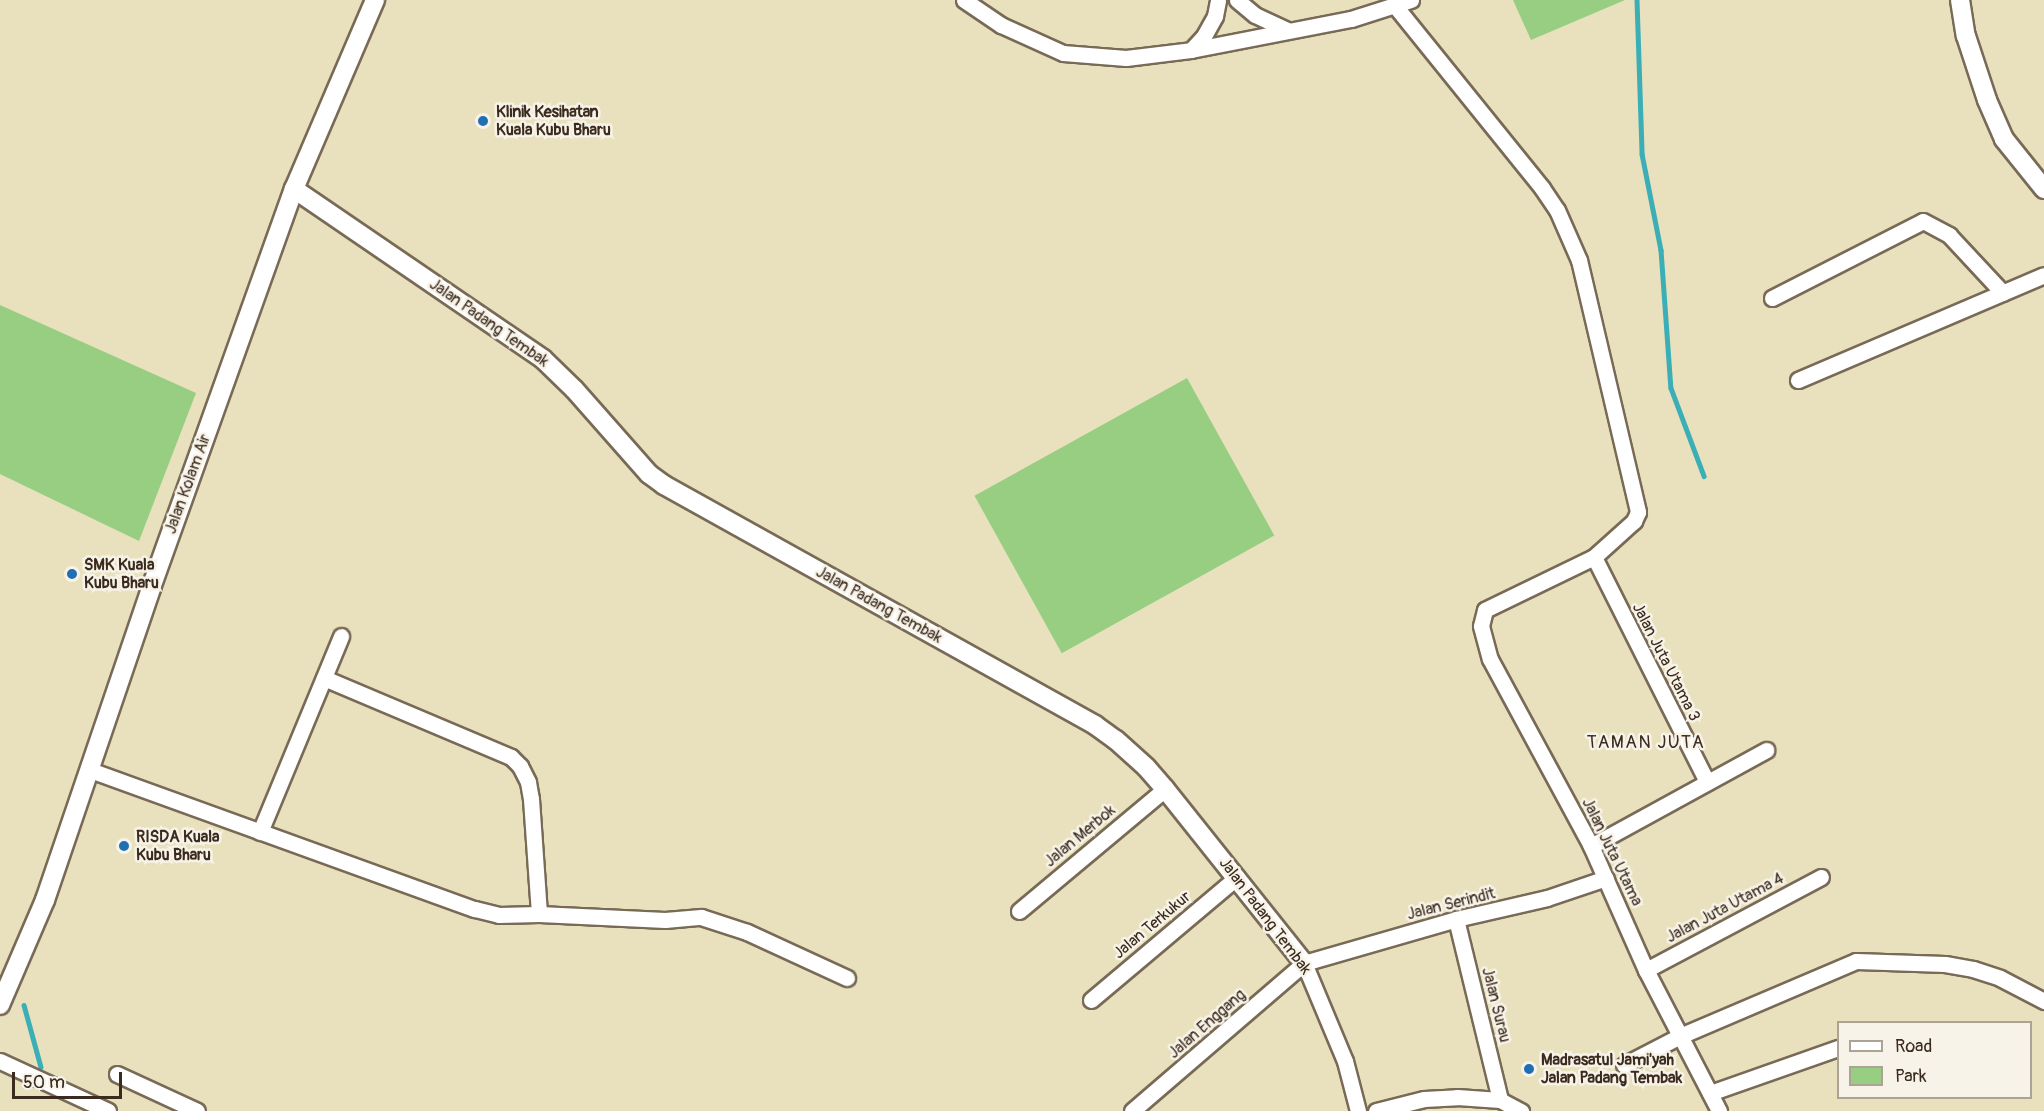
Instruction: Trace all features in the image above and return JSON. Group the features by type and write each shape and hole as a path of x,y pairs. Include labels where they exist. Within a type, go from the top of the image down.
{"street":[{"name":"Jalan Kolam Air","path":"0,1005 45,900 151,588 294,189 375,0"},
{"path":"964,0 1001,26 1063,53 1126,58 1191,50 1351,19 1396,7 1411,0"},
{"path":"1191,50 1209,26 1218,0"},
{"path":"1237,0 1255,15 1287,30"},
{"path":"1960,0 1966,36 2004,139 2044,189"},
{"path":"1396,7 1542,188 1557,210 1579,260 1638,512 1634,521 1594,557"},
{"name":"Jalan Padang Tembak","path":"294,189 543,359 574,389 650,474 664,485 1095,725 1146,767 1237,877 1304,963 1345,1061 1358,1111"},
{"path":"1772,298 1923,221 1949,235 2003,293"},
{"path":"1798,380 2044,275"},
{"name":"Jalan Juta Utama","path":"1594,557 1485,610 1481,626 1490,659 1591,846 1646,970 1719,1111"},
{"name":"Jalan Juta Utama 3","path":"1594,557 1707,782"},
{"path":"260,832 340,636"},
{"path":"324,678 511,757 520,766 528,782 531,799 539,914"},
{"path":"1591,846 1766,750"},
{"path":"90,771 475,909 499,915 539,914 665,920 700,917 747,932 847,978"},
{"name":"Jalan Merbok","path":"1019,911 1165,789"},
{"name":"Jalan Terkukur","path":"1091,1000 1237,877"},
{"name":"Jalan Serindit","path":"1304,963 1456,919 1547,898 1606,878"},
{"name":"Jalan Juta Utama 4","path":"1646,970 1821,878"},
{"name":"Jalan Surau","path":"1456,919 1500,1100"},
{"path":"1624,1065 1680,1036 1864,960 1973,969 2000,978 2044,1001"},
{"name":"Jalan Enggang","path":"1132,1111 1304,963"},
{"path":"1710,1093 1837,1049"},
{"path":"0,1061 108,1111"},
{"path":"117,1074 197,1111"},
{"path":"1376,1111 1424,1099 1500,1100 1521,1111"}],"green space":[{"path":"1513,0 1625,0 1531,40"},
{"path":"0,305 196,393 139,541 0,474"},
{"path":"1187,378 1274,535 1062,653 974,496"}],"waterway":[{"path":"1637,0 1642,154 1661,250 1671,388 1704,476"},
{"path":"24,1005 41,1067"}],"place":[{"name":"Klinik Kesihatan Kuala Kubu Bharu","path":"483,121"},
{"name":"SMK Kuala Kubu Bharu","path":"72,574"},
{"name":"RISDA Kuala Kubu Bharu","path":"124,846"},
{"name":"Madrasatul Jami'yah Jalan Padang Tembak","path":"1529,1069"}],"district":[{"name":"TAMAN JUTA","path":"1646,743"}]}
